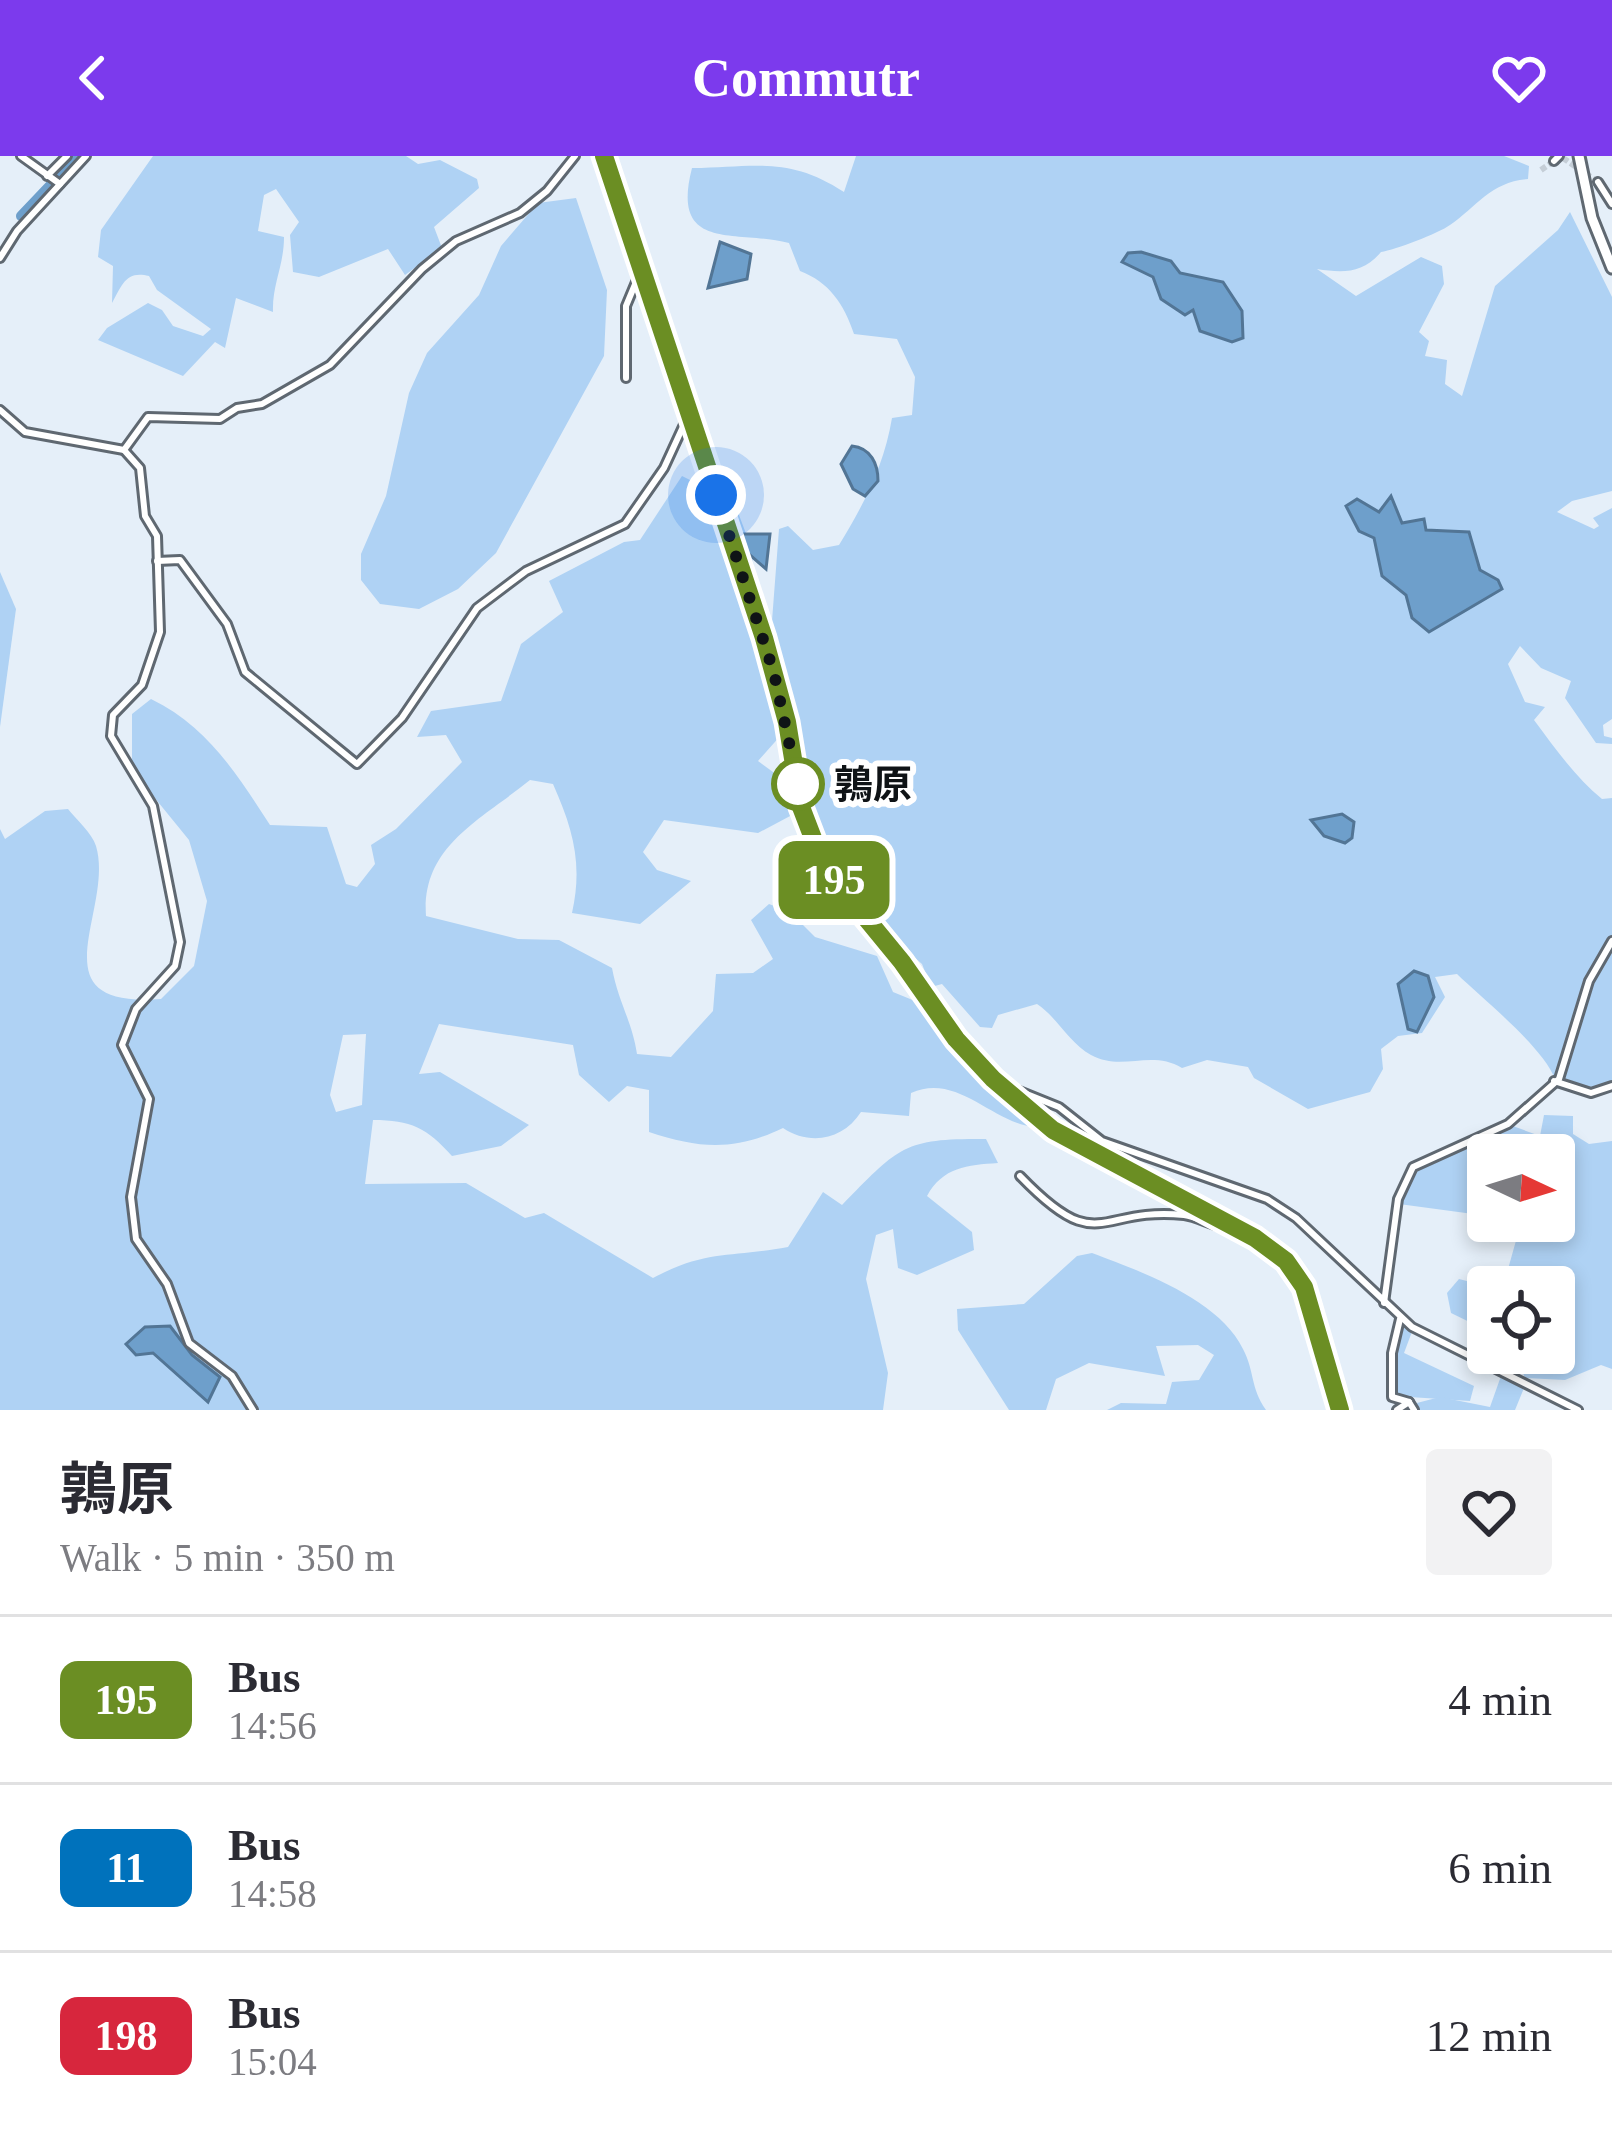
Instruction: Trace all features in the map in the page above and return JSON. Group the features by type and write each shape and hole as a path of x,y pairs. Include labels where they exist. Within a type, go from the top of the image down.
{"main road":[{"path":"604,156 774,673 816,850 956,1039 1001,1085 1053,1130 1267,1245 1296,1274 1340,1410"}],"street":[{"path":"21,156 60,184"},
{"path":"47,176 67,156"},
{"path":"0,258 86,156"},
{"path":"124,450 148,417 220,419 237,408 262,404 330,365 422,269 456,241 520,213 547,191 574,156"},
{"path":"1579,156 1592,218 1612,268"},
{"path":"1598,182 1612,203"},
{"path":"626,378 626,306 640,270"},
{"path":"0,410 25,432 124,450 145,483 145,517 158,536 161,617 157,646 142,685 116,711 110,728 112,742 153,806 180,942 176,966 136,1009 122,1045 149,1099 131,1197 133,1220 144,1253 167,1284 179,1328 189,1342 232,1376 253,1410"},
{"path":"157,561 180,560 227,624 245,673 357,764 402,718 477,608 526,571 625,524 664,468 692,413"},
{"path":"1384,1303 1398,1199 1413,1168 1508,1124 1563,1072 1589,981 1612,941"},
{"path":"1554,1081 1591,1093 1612,1086"},
{"path":"1001,1085 1059,1107 1102,1141 1267,1198 1296,1218 1400,1319 1578,1410"},
{"path":"1019,1176 1056,1210 1084,1223 1182,1215 1230,1226"},
{"path":"1400,1319 1392,1353 1392,1396 1395,1410 1409,1402"},
{"path":"1392,1396 1409,1402 1414,1410"}],"shaded area":[{"path":"153,156 406,156 418,164 440,160 477,179 479,188 434,227 442,248 405,275 388,249 319,277 293,272 290,235 299,222 276,189 264,195 258,231 284,237 273,312 236,298 225,348 215,342 183,376 98,340 107,328 148,303 162,310 173,326 203,336 211,329 157,290 149,276 130,277 112,303 113,266 98,257 101,230"},
{"path":"856,156 1504,156 1529,166 1528,179 1504,184 1444,228 1381,252 1359,268 1317,269 1356,296 1421,257 1442,266 1444,284 1419,332 1429,341 1425,356 1447,360 1445,384 1462,396 1495,286 1558,230 1570,212 1612,297 1612,491 1572,501 1557,512 1594,529 1599,526 1593,518 1612,508 1612,719 1603,725 1604,736 1612,738 1612,744 1596,743 1565,698 1571,681 1541,668 1520,646 1508,664 1525,702 1545,707 1534,720 1557,751 1602,799 1612,798 1612,938 1588,981 1562,1072 1555,1079 1526,1039 1457,974 1435,977 1445,997 1422,1033 1398,1036 1381,1049 1383,1069 1370,1092 1308,1109 1254,1078 1248,1067 1207,1060 1182,1068 1159,1060 1103,1060 1083,1050 1037,1004 998,1015 992,1028 980,1027 942,984 931,987 922,964 871,919 813,834 795,727 771,634 779,529 788,526 813,550 839,545 872,484 892,418 912,415 915,377 897,339 854,334 834,295 800,271 789,243 712,232 690,214 688,195 692,168 753,166 806,173 844,192"},
{"path":"576,198 607,290 604,356 496,553 458,589 419,609 380,604 361,580 361,554 386,496 409,393 427,353 479,295 501,246 538,203"},
{"path":"720,242 751,254 747,279 708,288"},
{"path":"1128,253 1171,261 1180,273 1223,282 1242,311 1243,338 1232,342 1200,331 1193,310 1185,315 1161,299 1153,277 1122,262"},
{"path":"852,446 869,453 877,469 878,481 865,496 853,489 841,464"},
{"path":"682,476 734,502 750,544 782,734 758,761 784,780 792,815 758,833 664,820 643,852 657,870 691,881 640,924 572,913 576,863 566,816 553,784 530,780 474,822 444,853 427,892 426,916 518,939 559,940 612,968 637,1054 671,1057 713,1011 716,974 753,973 773,959 751,920 769,904 790,912 815,937 877,956 893,992 915,1001 1036,1127 1020,1124 960,1094 928,1088 911,1093 909,1116 861,1112 845,1129 825,1137 804,1137 783,1128 733,1144 685,1142 649,1132 649,1090 627,1086 609,1102 579,1075 573,1045 439,1024 419,1074 440,1072 529,1125 501,1146 452,1156 417,1128 373,1120 365,1184 466,1183 525,1218 544,1213 653,1278 705,1258 788,1247 823,1192 842,1205 904,1150 936,1141 986,1139 998,1163 948,1173 927,1196 972,1232 974,1250 917,1275 898,1268 893,1229 876,1235 866,1279 888,1373 883,1410 0,1410 0,829 5,839 45,811 68,809 96,846 99,871 87,950 89,972 99,988 122,998 161,999 194,966 207,901 189,840 132,770 132,714 151,699 189,723 233,770 270,825 327,827 346,884 357,887 375,864 371,845 396,829 462,762 446,735 417,737 431,711 501,701 521,644 563,612 549,581 624,542 640,540","holes":["366,1034 362,1105 336,1112 330,1095 343,1035"]},
{"path":"1391,496 1402,523 1424,519 1426,530 1469,532 1480,570 1498,580 1502,589 1429,632 1412,618 1406,595 1382,576 1374,538 1359,531 1346,506 1357,499 1379,512"},
{"path":"740,534 770,534 766,569 743,549"},
{"path":"0,572 16,609 0,727"},
{"path":"1342,814 1354,822 1352,838 1345,843 1324,836 1311,820"},
{"path":"1612,945 1612,1084 1587,1091 1560,1081 1591,982"},
{"path":"1414,971 1428,976 1434,997 1417,1032 1408,1029 1398,984"},
{"path":"1544,1115 1573,1116 1573,1134 1540,1134"},
{"path":"1510,1125 1535,1134 1489,1134"},
{"path":"1575,1135 1589,1144 1612,1141 1612,1369 1601,1365 1565,1380 1525,1378 1523,1374 1575,1374 1575,1266 1509,1266 1516,1242 1575,1242"},
{"path":"1467,1144 1467,1213 1399,1204 1415,1169"},
{"path":"1092,1253 1176,1289 1216,1315 1243,1349 1266,1410 1107,1410 1121,1403 1166,1404 1172,1382 1199,1380 1214,1355 1198,1345 1156,1346 1165,1376 1089,1363 1056,1379 1046,1410 1009,1410 958,1330 957,1309 1024,1304 1077,1256"},
{"path":"1459,1279 1467,1281 1467,1321 1451,1313 1447,1293"},
{"path":"1402,1324 1413,1329 1404,1353 1474,1386 1470,1401 1395,1396 1393,1351"},
{"path":"170,1326 192,1355 220,1377 208,1402 153,1353 136,1355 126,1344 145,1327"},
{"path":"1501,1376 1524,1388 1515,1410 1416,1410 1413,1404 1440,1397 1490,1407"}],"waterway":[{"path":"21,216 78,156"}],"tunnel":[{"path":"1563,158 1598,182"},
{"path":"1541,170 1554,161"}],"bus line":[{"name":"195","path":"604,156 764,638 787,722 801,807 824,867 902,962 956,1039 993,1079 1053,1130 1255,1238 1286,1261 1304,1287 1340,1410"}],"place":[{"name":"鶉原","path":"798,784"}],"route":[{"path":"716,495 774,673 798,784"}]}
